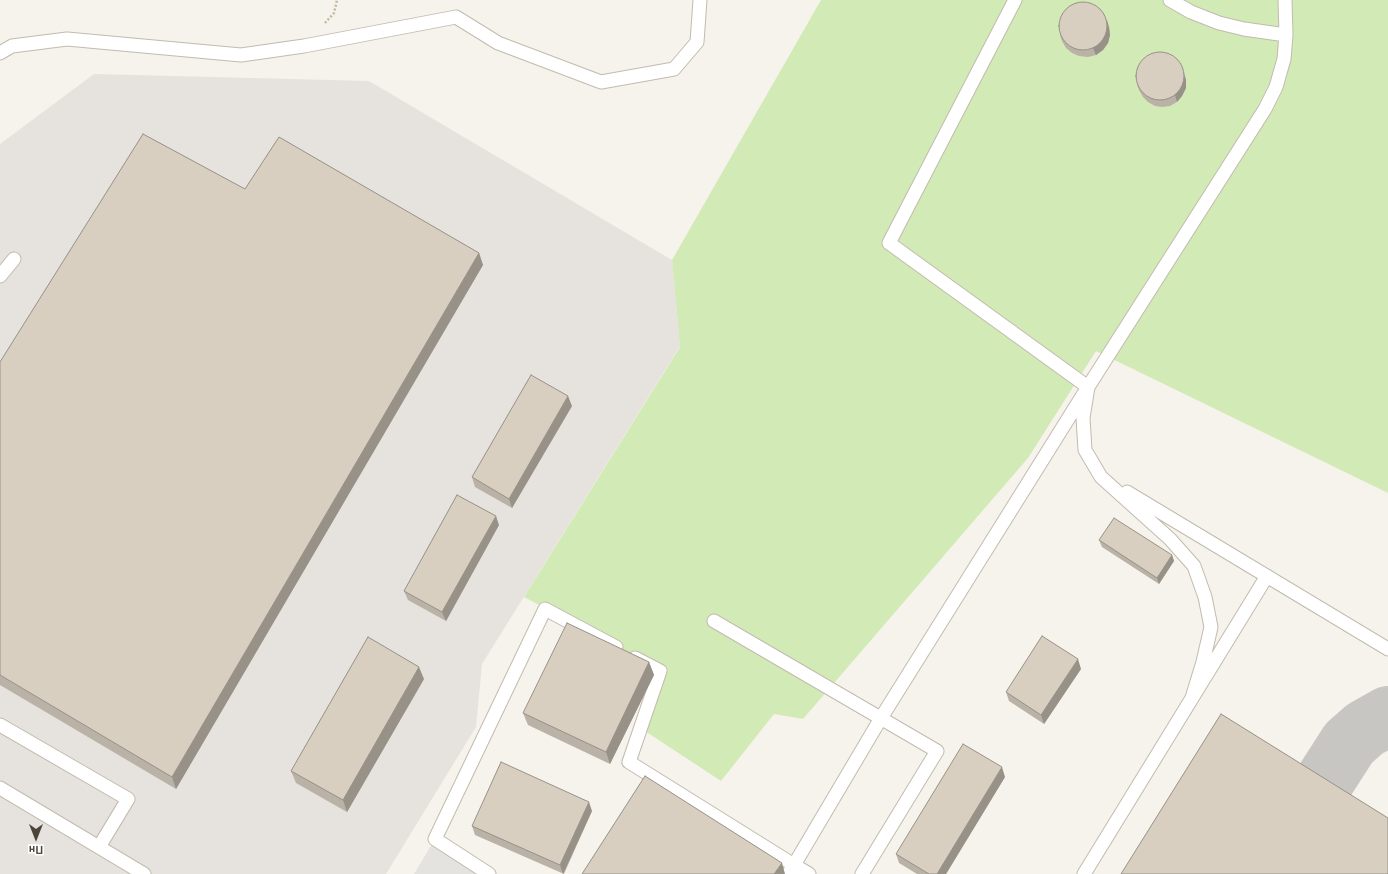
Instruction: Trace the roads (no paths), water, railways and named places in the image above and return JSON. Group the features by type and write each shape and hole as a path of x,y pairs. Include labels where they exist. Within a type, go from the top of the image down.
{"lane":[{"path":"0,52 12,46 67,39 241,55 304,46 456,17 498,43 600,82 674,69 697,42 700,0"},
{"path":"1015,0 889,243 1088,387"},
{"path":"1170,0 1191,12 1219,23 1244,29 1286,35"},
{"path":"791,869 881,718 1088,387 1265,109 1279,78 1284,59 1286,35 1285,0"},
{"path":"0,276 14,259"},
{"path":"1088,387 1083,418 1086,450 1101,477 1170,539 1194,566 1205,597 1211,627 1203,662 1192,698"},
{"path":"1101,477 1388,648"},
{"path":"1084,874 1267,576"},
{"path":"489,874 434,839 545,609 660,671 629,762 791,869 810,874"},
{"path":"714,621 937,751 862,874"},
{"path":"0,725 128,799 99,847"},
{"path":"0,788 144,874"}]}
